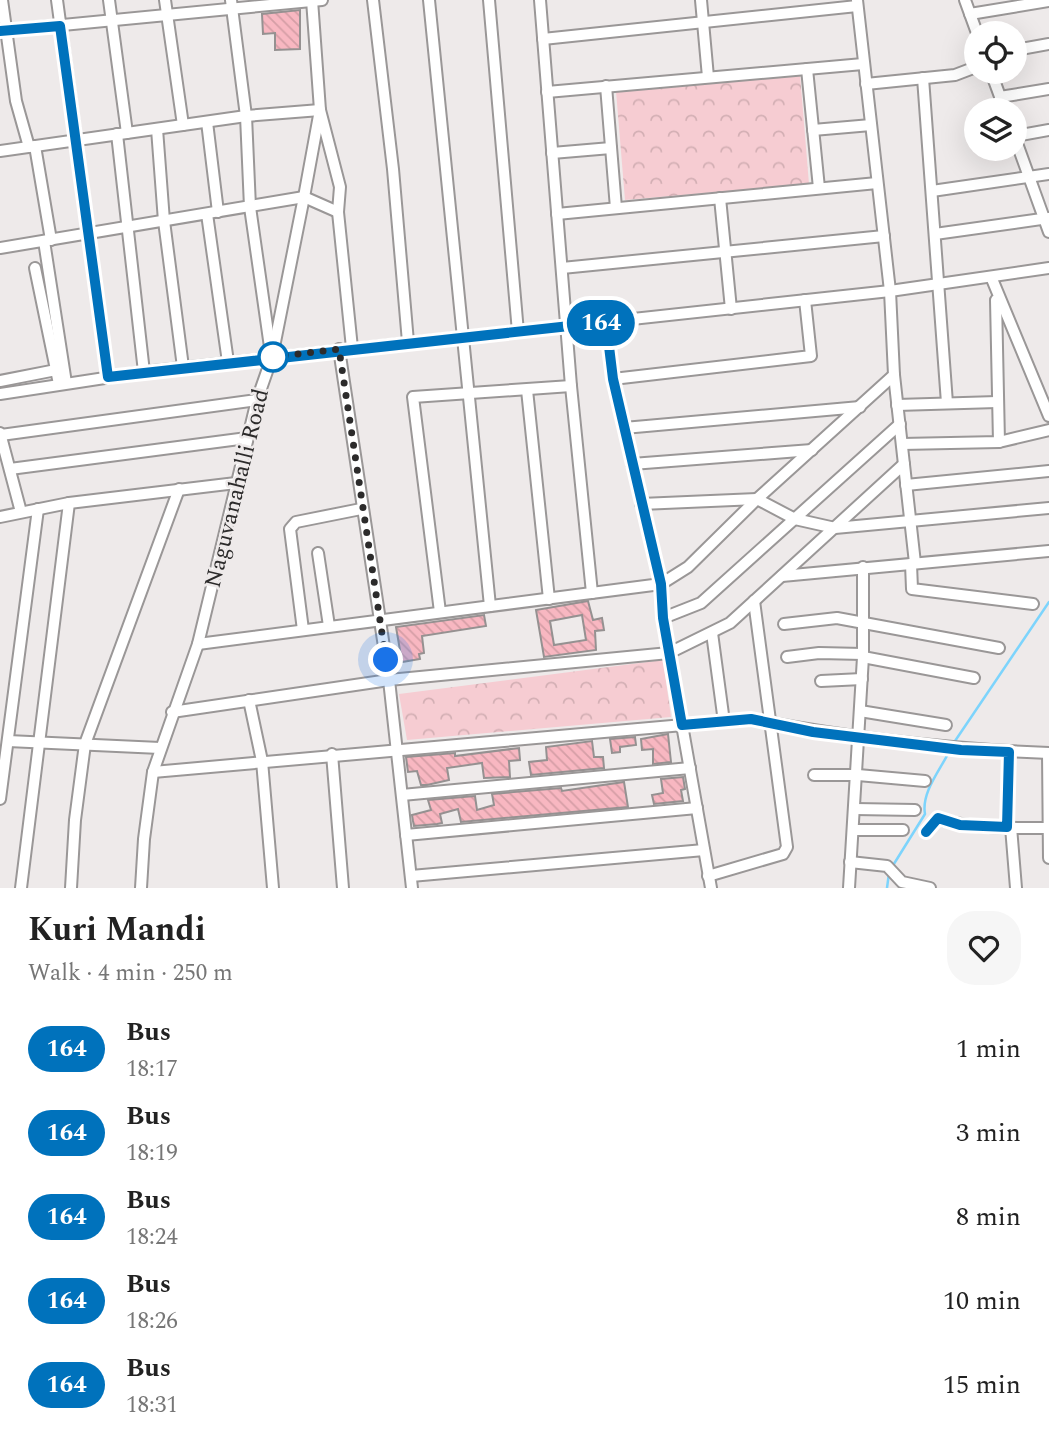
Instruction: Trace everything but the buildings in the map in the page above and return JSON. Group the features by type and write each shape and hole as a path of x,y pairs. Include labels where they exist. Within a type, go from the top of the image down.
{"street":[{"path":"2,0 3,31 16,101 32,146 47,240 62,383"},
{"path":"57,0 108,377"},
{"path":"109,0 113,19 128,227 144,372"},
{"path":"165,0 183,125"},
{"name":"Naguvanahalli Road","path":"141,888 153,772 198,644 247,438 272,357 304,197 320,110 312,0"},
{"path":"3,31 168,15 232,4 322,0"},
{"path":"373,0 393,169 408,342"},
{"path":"429,0 490,606"},
{"path":"489,0 518,332"},
{"path":"540,0 571,386 592,593"},
{"path":"701,0 708,78"},
{"path":"965,0 973,21"},
{"path":"970,14 1049,1"},
{"path":"543,39 857,3 890,291 894,375 911,522 912,589 1032,604"},
{"path":"232,4 246,117 250,207 272,357"},
{"path":"1027,48 1049,44"},
{"path":"547,92 863,64"},
{"path":"807,69 819,188"},
{"path":"866,85 955,75 964,72"},
{"path":"923,78 947,403"},
{"path":"995,84 1000,97 1049,89"},
{"path":"606,86 616,208"},
{"path":"0,151 183,125 320,110 340,187 338,212 352,348"},
{"path":"207,122 212,213 228,362"},
{"path":"813,130 871,125"},
{"path":"157,129 164,221 183,367"},
{"path":"1027,135 1049,130"},
{"path":"552,153 611,148"},
{"path":"1023,161 1049,232"},
{"path":"932,191 1049,174"},
{"path":"557,214 877,183"},
{"path":"0,248 304,197 338,212"},
{"path":"720,198 731,309"},
{"path":"935,234 1046,218"},
{"path":"562,268 884,236"},
{"path":"35,268 56,370 62,383"},
{"path":"0,394 183,367 890,291 992,279 1049,268"},
{"path":"992,279 1049,416"},
{"path":"996,293 999,442"},
{"path":"613,379 811,356 804,300"},
{"path":"606,322 613,379 661,584 663,618 710,888"},
{"path":"339,349 361,509 389,680 411,882 704,850"},
{"path":"0,381 56,370"},
{"path":"198,644 661,584 688,567 757,499 894,375"},
{"path":"440,612 413,397 468,390 527,390 571,386"},
{"path":"527,390 549,599"},
{"path":"21,512 0,434 257,400"},
{"path":"897,405 997,402"},
{"path":"624,428 860,407"},
{"path":"663,618 701,603 900,424"},
{"path":"902,444 999,442 1049,430"},
{"path":"10,469 247,438"},
{"path":"632,464 812,450"},
{"path":"172,712 389,680 670,653 730,623 904,464"},
{"path":"906,485 1049,471"},
{"path":"0,517 69,502 236,483"},
{"path":"71,888 75,820 85,744 179,489"},
{"path":"641,504 757,499 795,519 835,528 1049,508"},
{"path":"21,888 69,502"},
{"path":"0,799 38,509"},
{"path":"303,630 290,529 296,522 361,509"},
{"path":"782,576 1049,551"},
{"path":"318,553 329,626"},
{"path":"849,888 858,775 863,656 863,567"},
{"path":"708,876 786,852 754,601"},
{"path":"784,624 837,618 999,648"},
{"path":"712,633 724,722"},
{"path":"788,657 819,653 863,656 974,678"},
{"path":"821,681 862,679"},
{"path":"248,700 262,761 273,888"},
{"path":"860,711 946,724"},
{"path":"153,772 397,748 751,719 813,732 961,750 1049,753 1049,858"},
{"path":"5,748 39,742 160,748"},
{"path":"1009,752 1009,827 1016,888"},
{"path":"332,754 343,888"},
{"path":"402,794 690,768"},
{"path":"814,775 858,775 925,781"},
{"path":"406,835 696,808"},
{"path":"855,809 915,810"},
{"path":"926,832 938,818 960,825 1048,828"},
{"path":"853,830 903,830"},
{"path":"850,862 887,866 902,882 915,887 930,888"}],"green space":[{"path":"800,75 809,184 625,200 616,91"},
{"path":"663,660 671,717 407,740 399,694"}],"waterway":[{"path":"953,744 1049,602"},
{"path":"892,867 925,814 929,789 950,750"},
{"path":"887,888 889,873"}],"bus line":[{"name":"164","path":"0,31 60,26 108,377 339,349 606,322 613,379 661,584 663,618 682,725 751,719 813,732 961,750 1009,752 1007,827 960,825 938,818 926,832"}],"route":[{"path":"273,357 339,349 361,509 386,660"}]}
